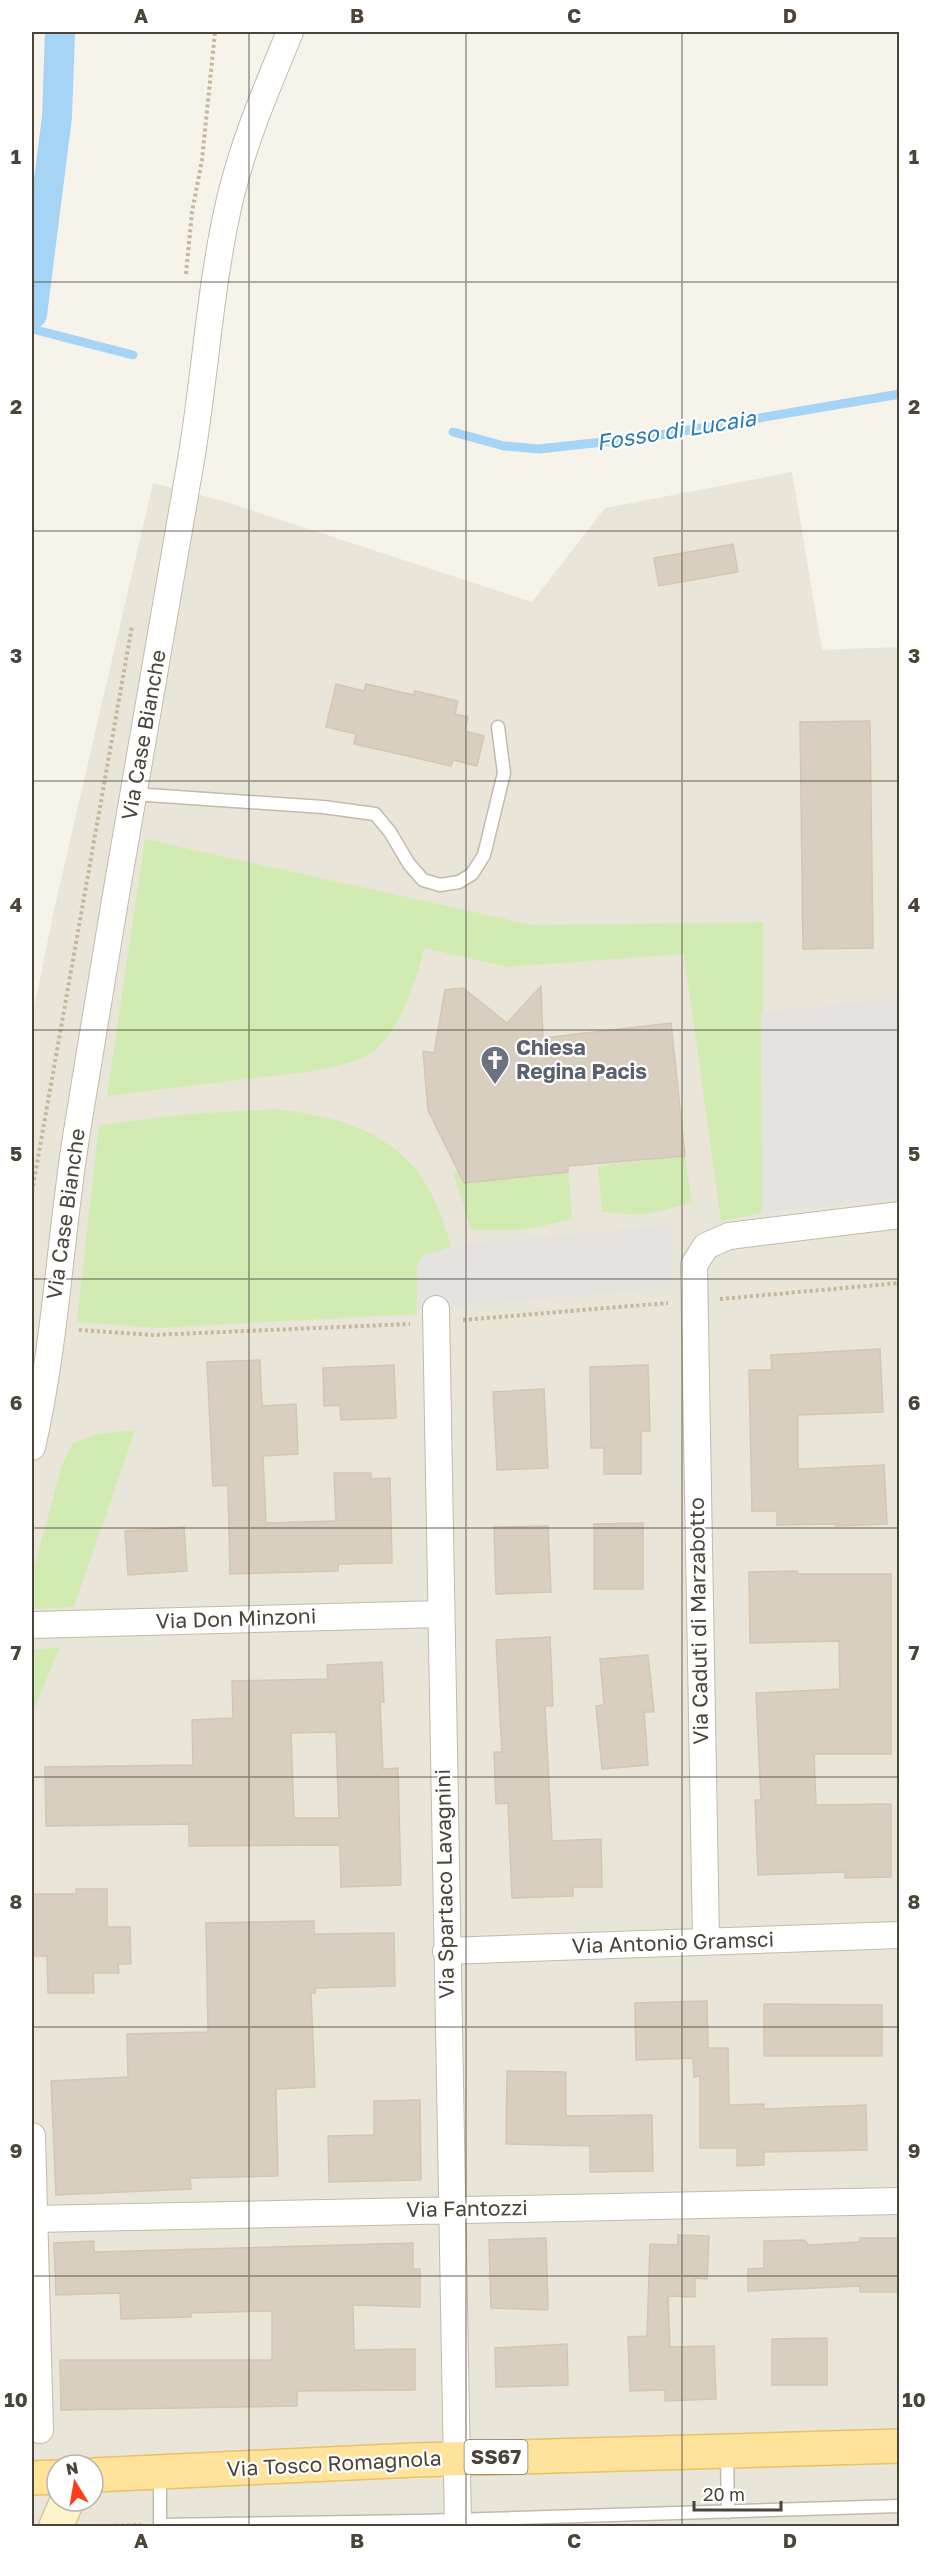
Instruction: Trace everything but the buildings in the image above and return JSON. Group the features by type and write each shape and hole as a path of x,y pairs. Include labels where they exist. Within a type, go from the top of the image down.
{"main road":[{"name":"Via Tosco Romagnola","path":"105,2475 455,2459 900,2446"}],"street":[{"name":"Via Case Bianche","path":"32,1447 47,1376 72,1158 196,431 210,304 221,242 231,192 252,124 291,32"},
{"name":"Via Caduti di Marzabotto","path":"706,1941 694,1265 706,1246 718,1239 900,1215"},
{"name":"Via Spartaco Lavagnini","path":"436,1315 446,1951 458,2438 455,2459 458,2523"},
{"name":"Via Don Minzoni","path":"32,1625 441,1614"},
{"name":"Via Antonio Gramsci","path":"446,1951 900,1935"},
{"path":"32,2136 40,2430"},
{"name":"Via Fantozzi","path":"34,2218 900,2201"}],"lane":[{"path":"133,794 323,807 375,814 390,832 409,864 423,880 440,885 459,882 472,874 484,855 504,773 498,727"},
{"path":"727,2450 728,2512"},
{"path":"160,2473 160,2525 458,2523 900,2506"}],"path":[{"path":"184,286 192,212 202,160 215,32"},
{"path":"32,1192 133,620"},
{"path":"52,1328 153,1335 436,1315 694,1301 900,1283"},
{"path":"109,2526 160,2525"}],"shaded area":[{"path":"792,472 822,650 899,647 899,2526 32,2526 32,1018 54,910 153,483 223,501 532,602 605,508"},
{"path":"899,998 899,1197 762,1213 761,1012"},
{"path":"670,1225 673,1287 417,1310 417,1266 424,1255 475,1243"}],"green space":[{"path":"145,839 532,925 763,922 762,1213 721,1221 684,954 508,967 424,948 412,990 400,1017 384,1041 361,1059 313,1071 107,1096"},
{"path":"276,1109 310,1114 367,1132 390,1145 410,1163 427,1185 440,1213 451,1247 425,1255 417,1266 417,1314 157,1328 77,1322 99,1125 187,1114"},
{"path":"685,1156 692,1203 643,1215 602,1212 598,1166"},
{"path":"459,1171 464,1183 568,1172 572,1219 524,1230 471,1230 453,1173"},
{"path":"135,1430 74,1607 32,1609 32,1575 62,1465 73,1443 96,1434"},
{"path":"60,1647 32,1714 32,1650"}],"waterway":[{"path":"32,314 57,117 60,32"},
{"path":"32,329 133,355"},
{"name":"Fosso di Lucaia","path":"453,432 504,446 539,449 648,437 900,394"}],"place":[{"name":"Chiesa Regina Pacis","path":"495,1086"}]}
